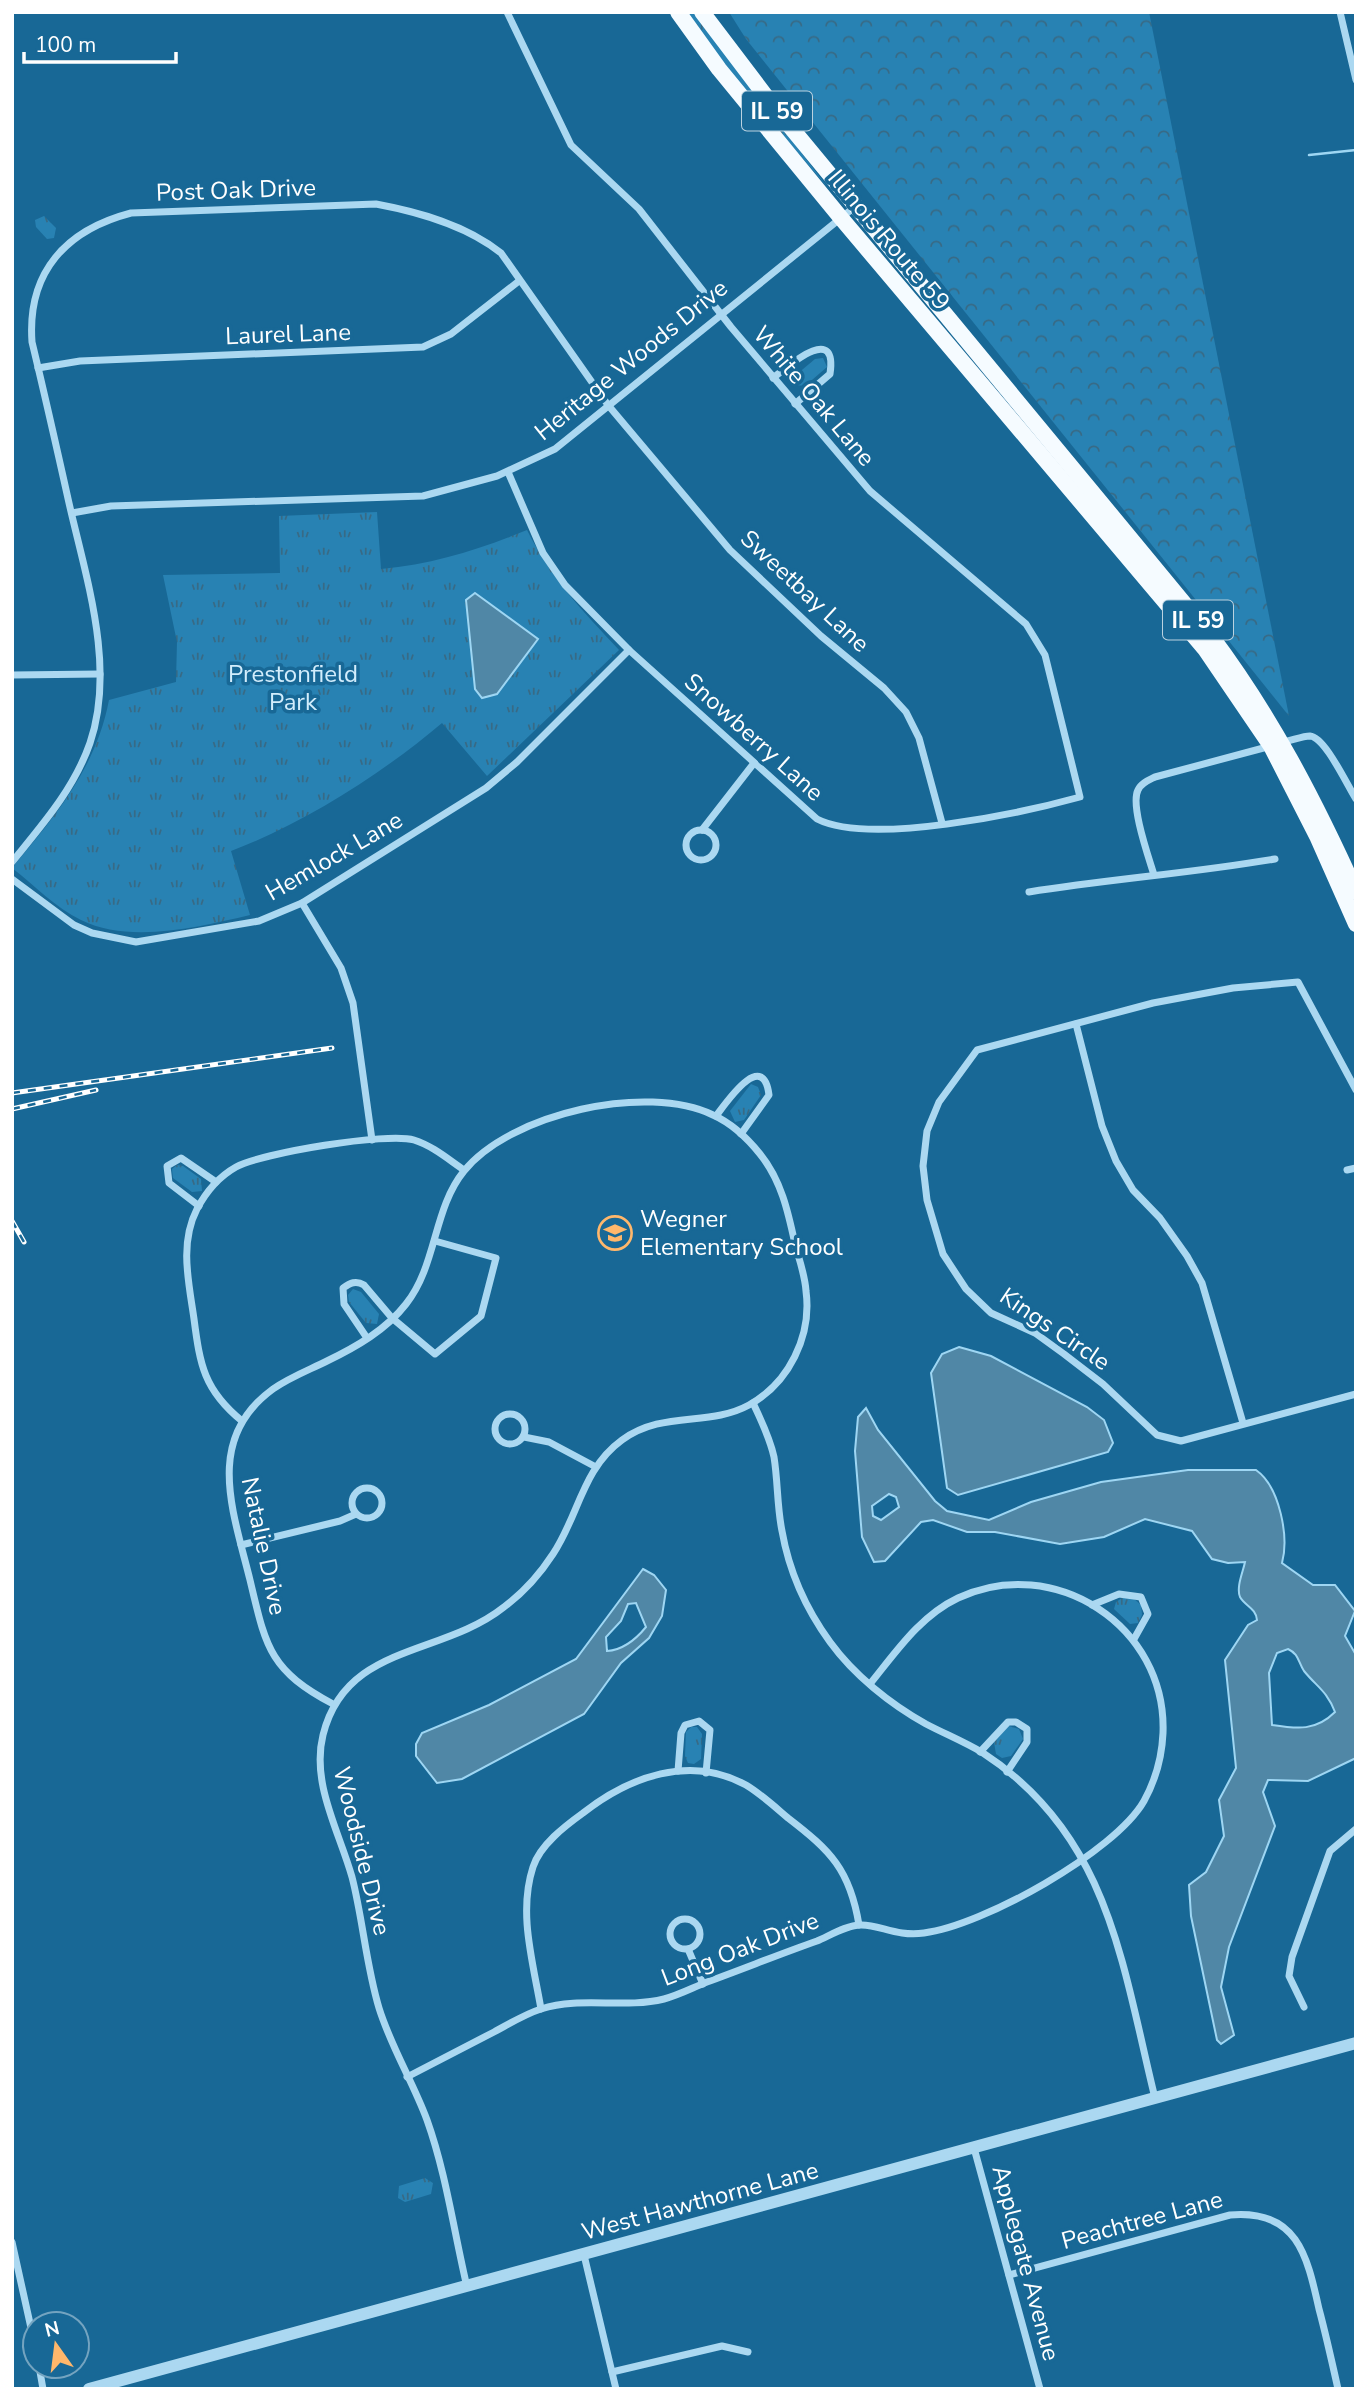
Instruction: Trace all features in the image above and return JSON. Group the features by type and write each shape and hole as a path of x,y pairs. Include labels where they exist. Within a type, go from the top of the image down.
{"main road":[{"name":"Illinois Route 59","path":"678,12 719,69 841,218 1190,629 1277,744"},
{"name":"Illinois Route 59","path":"702,12 774,107 1016,396 1211,636 1277,744"},
{"name":"IL 59","path":"1277,744 1338,868 1356,925"},
{"name":"IL 59","path":"1338,868 1356,892"}],"street":[{"name":"White Oak Lane","path":"506,12 571,145 639,209 773,378 870,491 1026,624 1045,655 1080,797"},
{"path":"1340,12 1356,80"},
{"name":"Post Oak Drive","path":"12,862 71,787 97,719 100,674 95,622 32,342 32,314 40,282 60,251 79,233 105,220 131,213 376,204 407,207 485,241 501,253 608,405"},
{"name":"Heritage Woods Drive","path":"72,513 111,506 423,496 508,472 555,449 856,205"},
{"name":"Laurel Lane","path":"38,368 80,361 423,347 451,334 519,281"},
{"path":"773,378 811,350 824,351 829,357 830,374 795,404"},
{"name":"Sweetbay Lane","path":"608,405 730,550 821,636 884,688 906,712 919,738 942,823"},
{"name":"Snowberry Lane","path":"508,472 543,553 565,585 629,650 817,819 834,827 888,831 1036,809 1080,797"},
{"name":"Hemlock Lane","path":"12,879 74,925 92,933 136,942 259,921 302,903 486,788 517,762 629,650"},
{"path":"12,674 100,674"},
{"path":"1154,876 1136,808 1136,791 1155,777 1309,736 1318,738 1327,748 1356,799"},
{"path":"702,830 711,834 716,843 714,853 701,860 692,858 686,845 689,836 702,830 754,764"},
{"path":"1029,892 1181,875 1275,859"},
{"path":"302,903 341,968 353,1003 372,1140"},
{"name":"Kings Circle","path":"1243,1423 1181,1441 1157,1435 1103,1384 1035,1333 991,1313 966,1289 943,1254 927,1200 923,1166 927,1131 939,1102 977,1050 1158,1002 1233,988 1298,982 1356,1090"},
{"path":"1076,1024 1102,1126 1116,1161 1133,1190 1160,1218 1187,1256 1202,1283 1243,1423 1356,1394"},
{"path":"716,1116 742,1082 751,1077 761,1079 767,1086 769,1095 741,1135"},
{"path":"242,1420 212,1390 200,1360 186,1256 190,1227 199,1206 216,1182 234,1168 257,1159 372,1140 414,1140 464,1170 519,1128 552,1116 655,1102 686,1106 716,1116 741,1135 769,1166 782,1193 806,1291 804,1330 793,1363 775,1386 753,1403 772,1448 782,1533 797,1583 831,1643 870,1684 925,1723 980,1752 1007,1772 1053,1815 1083,1857 1101,1894 1115,1935 1155,2098"},
{"path":"199,1206 169,1183 167,1166 181,1158 216,1182"},
{"path":"1347,1170 1356,1168"},
{"name":"Natalie Drive","path":"333,1704 287,1674 271,1654 262,1631 228,1477 231,1452 242,1420 277,1387 367,1338 408,1302 427,1266 443,1210 464,1170"},
{"path":"367,1338 344,1304 343,1288 359,1282 392,1318 435,1354 481,1316 496,1258 435,1241"},
{"name":"Woodside Drive","path":"467,2287 431,2134 377,2004 353,1883 322,1783 322,1740 333,1704 361,1674 380,1661 465,1632 519,1594 555,1552 594,1466 624,1439 648,1426 672,1419 723,1414 753,1403"},
{"path":"524,1437 525,1426 518,1416 507,1414 498,1420 494,1430 499,1441 509,1445 524,1437 549,1442 594,1466"},
{"path":"370,1489 379,1493 383,1502 377,1515 364,1518 356,1514 352,1500 357,1492 370,1489"},
{"path":"242,1545 340,1521 356,1514"},
{"path":"541,2009 526,1920 534,1863 558,1833 611,1792 646,1776 678,1771 706,1773 745,1785 824,1847 850,1883 859,1925 913,1935 963,1924 1014,1901 1107,1842 1129,1821 1143,1802 1158,1766 1163,1737 1160,1697 1148,1662 1135,1639 1114,1619 1092,1605 1056,1589 1031,1585 997,1586 967,1594 923,1622 870,1684"},
{"path":"1092,1605 1119,1594 1141,1597 1148,1614 1135,1639"},
{"path":"678,1771 681,1733 685,1725 699,1721 710,1730 706,1773"},
{"path":"980,1752 1007,1722 1022,1725 1027,1729 1027,1742 1007,1772"},
{"path":"1304,2007 1289,1976 1292,1957 1330,1851 1356,1829"},
{"path":"682,1919 693,1922 700,1931 698,1943 688,1949 676,1947 670,1938 672,1926 682,1919"},
{"name":"Long Oak Drive","path":"407,2077 541,2009 574,2003 652,2001 859,1925"},
{"path":"688,1949 703,1984"},
{"name":"West Hawthorne Lane","path":"89,2389 1356,2043"},
{"name":"Applegate Avenue","path":"974,2148 1040,2389"},
{"name":"Peachtree Lane","path":"1009,2275 1230,2215 1254,2215 1284,2227 1297,2240 1310,2265 1338,2389"},
{"path":"12,2242 27,2310"},
{"path":"584,2255 616,2389"},
{"path":"612,2372 722,2346 748,2352"}],"green space":[{"path":"687,12 694,12 829,189 738,83"},
{"path":"729,12 1149,12 1289,716 746,39"},
{"path":"44,216 56,228 54,238 47,239 36,227 35,220"},
{"path":"823,358 827,367 805,386 796,385 796,375 815,359"},
{"name":"Prestonfield Park","path":"377,512 381,569 456,555 527,530 557,579 619,650 487,776 442,723 341,796 286,827 231,851 250,915 165,931 121,931 100,927 63,909 12,868 72,790 95,747 109,700 176,682 177,642 163,575 280,573 279,516"},
{"path":"751,1084 758,1087 761,1095 744,1120 735,1122 730,1111"},
{"path":"177,1165 183,1166 201,1179 202,1191 192,1192 173,1178 172,1169"},
{"path":"353,1289 361,1292 379,1314 377,1324 366,1323 349,1302 348,1295"},
{"path":"1122,1598 1133,1598 1141,1605 1142,1615 1138,1623 1130,1624 1114,1609 1116,1602"},
{"path":"1009,1726 1019,1729 1023,1739 1011,1756 1002,1758 996,1754 994,1742"},
{"path":"691,1727 697,1727 702,1734 701,1759 694,1764 688,1763 685,1756 686,1732"},
{"path":"425,2178 433,2183 431,2194 405,2202 398,2198 399,2186"}],"shaded area":[{"path":"475,593 538,639 497,694 482,698 475,689 466,600"},
{"path":"959,1347 991,1356 1087,1407 1104,1420 1113,1443 1108,1452 958,1495 947,1488 931,1373 942,1354"},
{"path":"866,1408 878,1430 935,1501 947,1511 989,1520 1031,1502 1101,1482 1188,1470 1256,1470 1271,1488 1281,1513 1284,1540 1282,1563 1313,1585 1335,1585 1355,1611 1345,1636 1356,1655 1356,1758 1308,1781 1268,1780 1263,1792 1275,1826 1229,1947 1221,1987 1234,2035 1221,2044 1217,2040 1191,1916 1189,1885 1206,1872 1224,1836 1219,1800 1236,1768 1225,1660 1248,1625 1257,1620 1255,1613 1239,1593 1245,1562 1228,1563 1212,1559 1192,1531 1145,1519 1104,1537 1060,1544 995,1532 967,1532 933,1520 921,1522 885,1561 874,1562 862,1537 855,1451 858,1417","holes":["889,1494 896,1497 899,1507 881,1520 873,1516 872,1506","1288,1649 1325,1694 1335,1712 1314,1726 1298,1728 1272,1725 1269,1673 1277,1653"]},
{"path":"643,1569 654,1575 666,1590 662,1616 649,1638 621,1663 584,1714 462,1779 437,1783 416,1756 416,1744 422,1733 489,1705 576,1659","holes":["636,1603 646,1627 629,1643 607,1651 606,1637 621,1621 628,1604"]}],"waterway":[{"path":"1309,155 1356,150"}],"railway":[{"path":"12,1093 332,1048"},
{"path":"12,1109 96,1090"},
{"path":"12,1221 24,1242"}],"place":[{"name":"Wegner Elementary School","path":"615,1233"}]}
